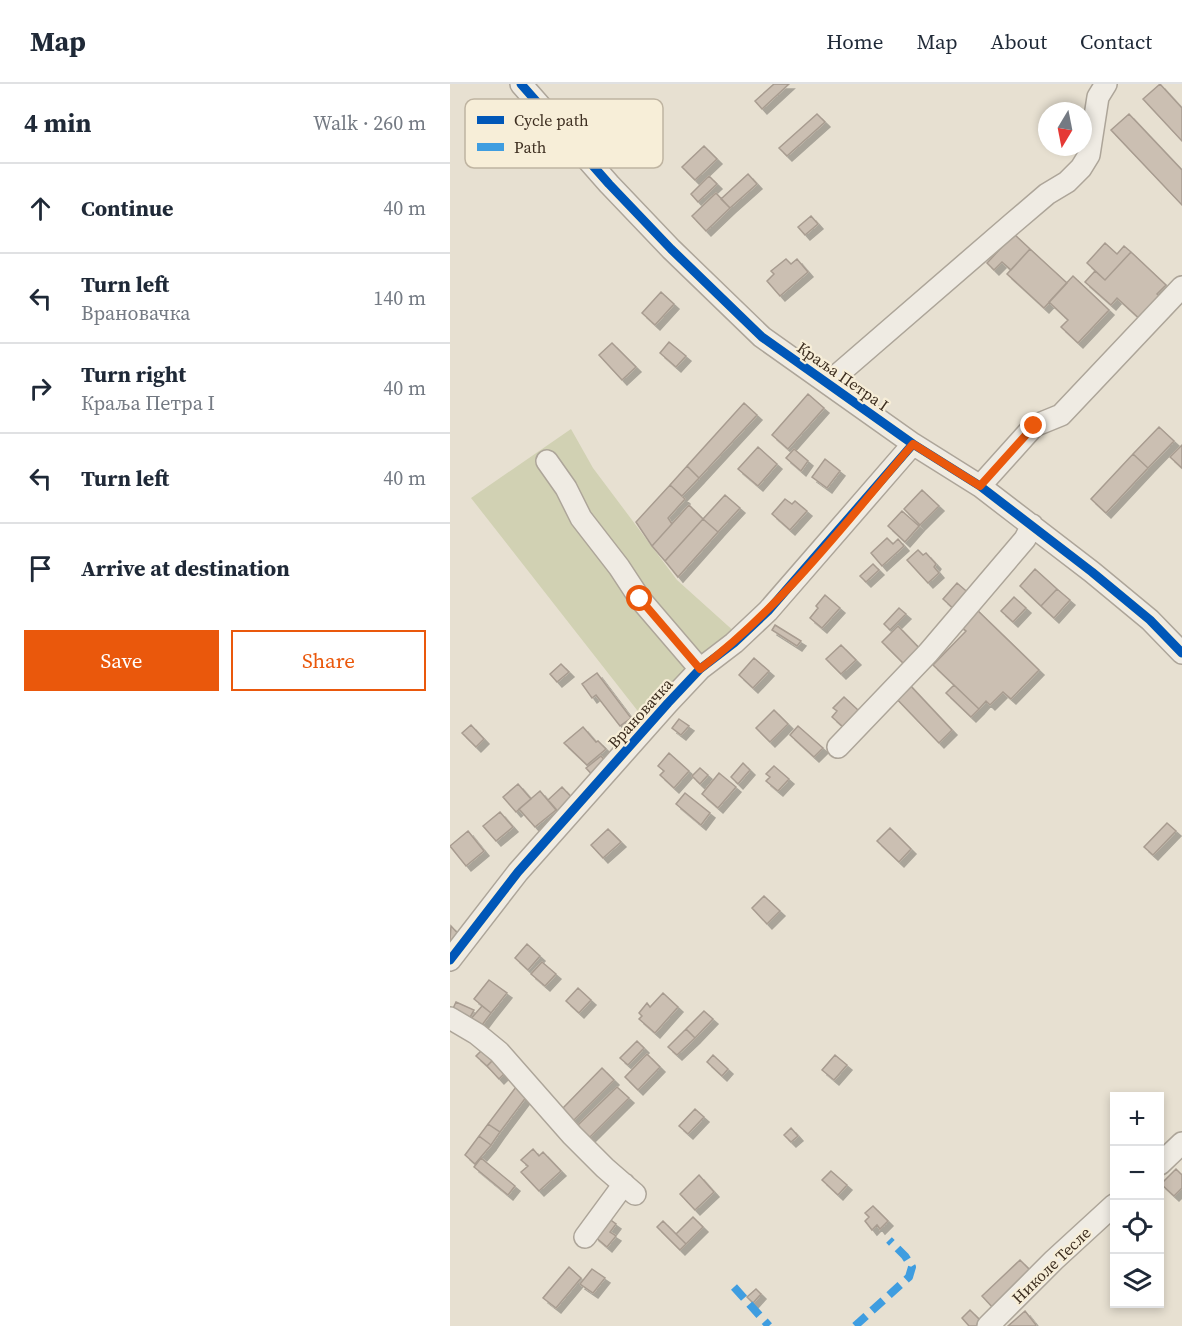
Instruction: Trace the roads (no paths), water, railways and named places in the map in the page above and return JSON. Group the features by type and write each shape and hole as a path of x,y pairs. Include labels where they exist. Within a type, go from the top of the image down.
{"street":[{"name":"Краља Петра I","path":"521,84 534,99"},
{"path":"828,383 1047,194 1067,182 1081,168 1089,155 1098,97 1106,84"},
{"name":"Краља Петра I","path":"595,168 671,249 762,337 913,444 980,486 1032,525 1150,620 1182,653"},
{"path":"980,486 1034,426 1061,415 1182,287"},
{"name":"Врановачка","path":"450,960 518,872 660,712 700,669 734,644 768,611 913,444"},
{"path":"547,461 566,488 581,518 619,567 640,599 700,669"},
{"path":"838,747 928,653 1025,539 1032,525"},
{"path":"450,1018 477,1034 499,1053 572,1135 629,1189 585,1237"},
{"path":"1164,1160 1182,1143"},
{"name":"Николе Тесле","path":"988,1326 1054,1260 1110,1209"}]}
